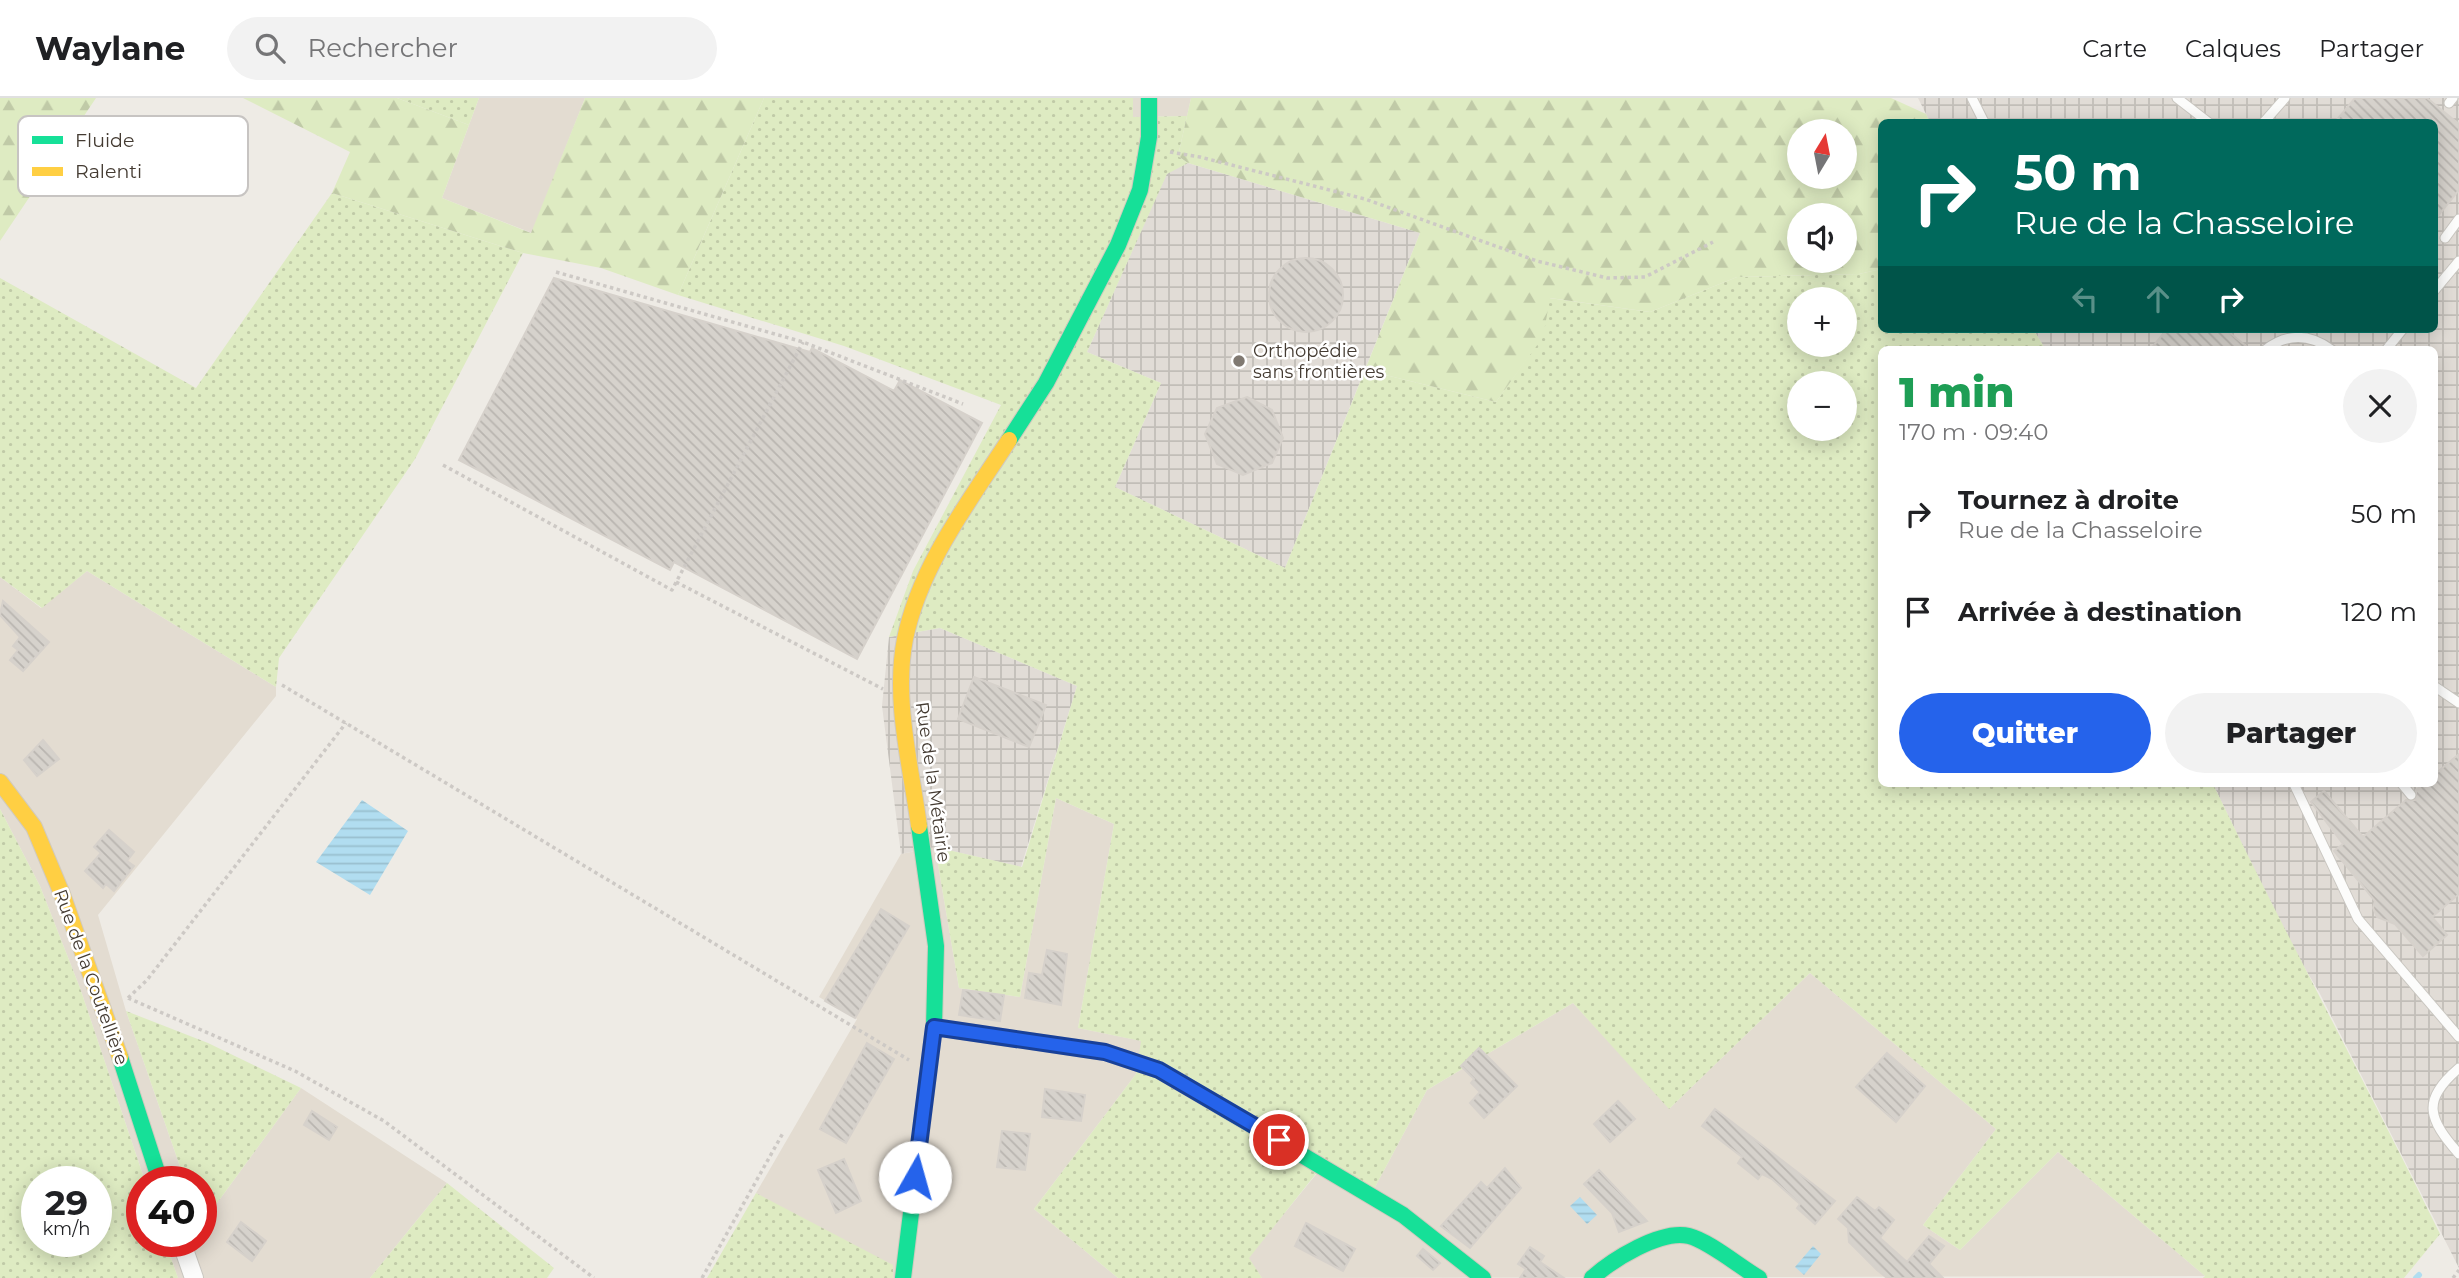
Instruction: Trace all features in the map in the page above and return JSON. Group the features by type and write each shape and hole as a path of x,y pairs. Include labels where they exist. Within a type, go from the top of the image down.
{"street":[{"name":"Rue de la Métairie","path":"903,1278 934,1027 936,946 902,703 905,640 924,579 954,525 1046,383 1118,246 1140,190 1149,98"},
{"name":"Rue de la Coutellière","path":"0,782 34,827 62,894 109,1023 155,1166"},
{"path":"934,1027 1093,1049 1159,1070 1403,1215 1483,1278"},
{"path":"1591,1278 1611,1261 1672,1234 1690,1236 1759,1278"},
{"path":"187,1257 194,1278"}],"lane":[{"path":"1972,98 1982,119"},
{"path":"2177,98 2204,119"},
{"path":"2267,119 2285,98"},
{"path":"2445,238 2459,219"},
{"path":"2438,286 2459,261"},
{"path":"2269,346 2279,339 2294,336 2315,340 2325,346"},
{"path":"2438,689 2459,703"},
{"path":"2295,787 2358,919 2459,1037"},
{"path":"2404,787 2411,795"},
{"path":"2459,1068 2432,1099 2432,1111 2446,1139 2459,1154"}],"path":[{"path":"1146,150 1200,156 1364,199 1537,261 1606,278 1645,277 1713,242"},
{"path":"556,272 803,342 963,404"},
{"path":"443,465 672,590 803,342"},
{"path":"677,582 879,689 902,689"},
{"path":"282,685 929,1072"},
{"path":"346,723 147,980 128,998 295,1071 384,1121 594,1278"},
{"path":"702,1278 783,1133"},
{"path":"2453,1278 2459,1270"}],"shaded area":[{"path":"479,98 585,98 532,233 442,198"},
{"path":"1133,98 1191,98 1187,116 1133,117"},
{"path":"1918,98 2459,98 2459,1268 2319,992 2288,940 2214,787 2438,787 2438,346 2044,346 2035,333 2438,333 2438,119 1928,119"},
{"name":"Orthopédie sans frontières","path":"1188,163 1420,233 1285,568 1115,487 1161,383 1087,352 1167,173"},
{"path":"87,571 276,687 276,696 98,915 126,1011 180,1166 140,1166 80,988 40,886 0,809 0,577 41,608"},
{"path":"940,628 1077,686 1021,867 935,847 901,854 882,706 889,637"},
{"path":"1056,798 1114,824 1078,1028 1142,1041 1136,1074 1034,1209 1118,1278 893,1278 756,1193 857,1019 819,997 901,854 935,847 959,988 1020,997"},
{"path":"1810,973 1996,1129 1923,1225 1960,1250 2058,1152 2205,1276 1262,1278 1248,1258 1327,1161 1374,1189 1427,1090 1573,1003 1670,1108"},
{"path":"301,1088 447,1183 370,1278 178,1278 171,1257 217,1257 217,1203"}],"green space":[{"path":"0,98 96,98 84,116 18,116 18,196 30,196 0,241"},
{"path":"243,98 397,98 469,125 442,198 531,233 585,98 764,98 678,295 601,268 523,253 332,193 350,152"},
{"path":"397,98 479,98 469,125"},
{"path":"764,98 1133,98 1133,117 1187,116 1178,156 1188,163 1167,174 1087,352 1161,383 1115,487 1285,568 1365,370 1496,402 1542,337 1549,298 1650,312 1737,277 1859,274 1878,270 1878,333 2035,333 2044,346 1878,346 1878,787 2214,787 2440,1234 2404,1278 2203,1278 2205,1276 2058,1152 1960,1250 1923,1225 1996,1129 1810,973 1669,1109 1573,1003 1427,1090 1374,1189 1326,1161 1249,1258 1262,1278 1118,1278 1034,1209 1136,1074 1141,1041 1078,1028 1114,824 1056,798 1020,997 959,988 935,847 1022,867 1077,686 940,628 889,637 913,571 1001,405 844,346 678,295"},
{"path":"1191,98 1891,98 1926,114 1928,119 1878,119 1878,270 1859,274 1737,277 1650,312 1550,298 1543,337 1496,402 1365,370 1420,233 1188,163 1178,156"},
{"path":"332,193 523,253 415,459 279,658 276,687 87,571 42,608 0,577 0,278 196,388"},
{"path":"0,809 40,886 80,988 140,1166 126,1166 126,1257 171,1257 178,1278 0,1278"},
{"path":"126,1011 208,1043 301,1088 217,1203 217,1166 180,1166"},
{"path":"447,1183 554,1268 547,1278 370,1278"},
{"path":"756,1193 893,1265 893,1278 707,1278"}],"water":[{"path":"362,800 408,831 370,895 316,862"},
{"path":"1580,1197 1597,1215 1587,1224 1570,1206"},
{"path":"1813,1246 1821,1254 1804,1275 1795,1267"}],"building":[{"path":"2355,98 2427,98 2459,124 2459,190 2438,216 2438,119 2338,119"},
{"path":"1306,258 1327,264 1337,274 1343,295 1337,316 1327,326 1306,332 1285,326 1275,316 1269,295 1275,274 1285,264"},
{"path":"554,278 810,352 812,348 894,391 900,380 982,423 857,659 674,562 670,570 459,460"},
{"path":"2164,333 2230,333 2246,346 2153,346"},
{"path":"1247,397 1272,410 1283,438 1272,463 1243,475 1217,464 1205,434 1217,408"},
{"path":"3,601 49,642 23,671 10,660 18,650 13,646 20,637 0,615"},
{"path":"974,677 1046,705 1029,747 958,719"},
{"path":"43,740 59,759 37,776 24,760"},
{"path":"2459,754 2459,894 2432,917 2447,935 2423,956 2395,924 2377,917 2373,908 2375,901 2334,851 2343,844 2311,802 2324,791 2363,837 2406,800 2416,800 2416,790 2420,787 2438,787 2438,772"},
{"path":"109,830 134,852 127,861 134,866 114,891 106,884 103,888 85,871 101,853 94,847"},
{"path":"881,909 909,926 855,1018 825,1001"},
{"path":"1047,950 1067,954 1061,1005 1025,998 1029,973 1042,975"},
{"path":"963,990 1004,995 1000,1021 959,1015"},
{"path":"867,1043 894,1059 846,1143 820,1129"},
{"path":"1479,1048 1517,1086 1484,1118 1470,1103 1480,1092 1471,1083 1474,1079 1461,1066"},
{"path":"1887,1053 1925,1086 1896,1122 1856,1087"},
{"path":"1045,1089 1085,1095 1081,1121 1042,1117"},
{"path":"1618,1101 1635,1119 1610,1142 1594,1124"},
{"path":"1715,1109 1835,1201 1815,1224 1797,1208 1800,1204 1772,1179 1762,1174 1758,1179 1738,1163 1742,1157 1702,1126"},
{"path":"312,1111 337,1127 329,1140 304,1125"},
{"path":"1002,1131 1030,1134 1025,1170 997,1167"},
{"path":"844,1159 861,1201 836,1213 818,1170"},
{"path":"1505,1168 1521,1188 1470,1248 1441,1226 1481,1182 1487,1188"},
{"path":"1599,1170 1647,1221 1619,1232 1612,1213 1584,1184"},
{"path":"1857,1197 1875,1211 1879,1207 1894,1220 1880,1238 1907,1262 1929,1236 1944,1246 1929,1264 1943,1278 1887,1278 1877,1270 1849,1242 1848,1228 1838,1219"},
{"path":"241,1222 266,1241 252,1261 227,1242"},
{"path":"1306,1223 1355,1249 1343,1271 1295,1246"},
{"path":"1530,1247 1544,1256 1540,1262 1564,1278 1520,1278 1526,1269 1518,1264"},
{"path":"1423,1249 1440,1263 1433,1270 1417,1256"}],"waterway":[{"path":"2416,1278 2419,1275"}],"traffic: fast":[{"path":"1009,440 1046,383 1118,245 1140,190 1149,137 1149,98"},
{"path":"903,1278 934,1027 936,946 919,826"},
{"path":"934,1027 1105,1052 1159,1070 1403,1215 1483,1278"},
{"path":"120,1057 155,1166"},
{"path":"1592,1278 1651,1241 1678,1235 1706,1243 1759,1278"}],"traffic: slow":[{"path":"919,826 902,709 905,639 912,612 934,560 962,511 1009,440"},
{"path":"0,782 34,827 62,894 120,1057"}],"place":[{"name":"Orthopédie sans frontières","path":"1239,361"}],"route":[{"path":"915,1177 934,1027 1055,1042 1105,1052 1159,1070 1279,1140"}]}
